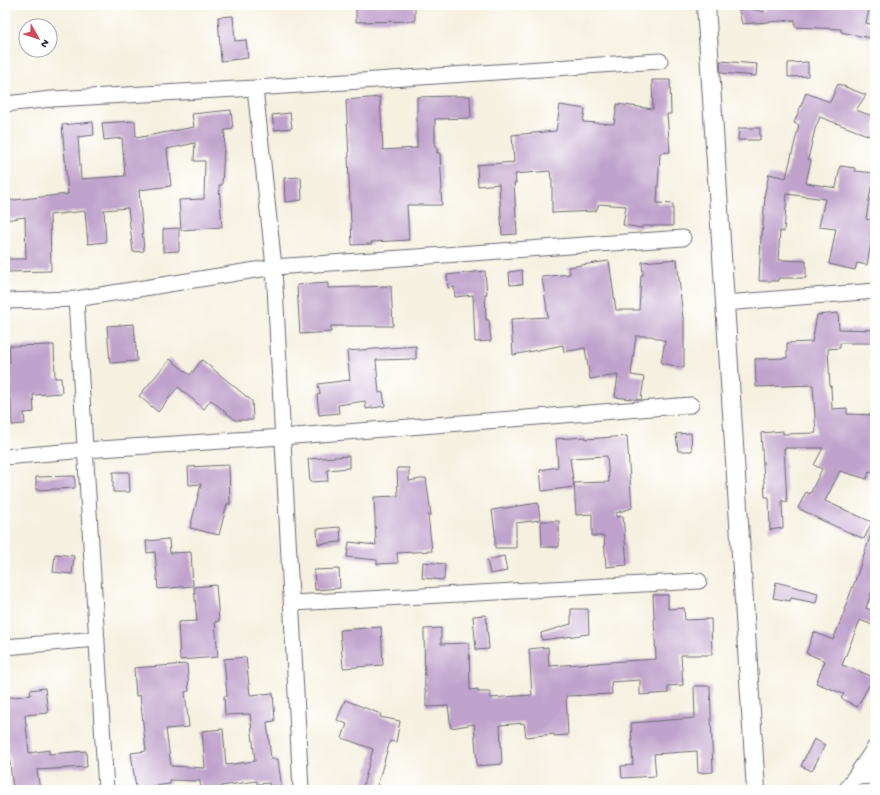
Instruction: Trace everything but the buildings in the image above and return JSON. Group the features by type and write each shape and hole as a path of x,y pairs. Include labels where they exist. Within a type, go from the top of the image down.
{"street":[{"path":"706,5 757,785"},
{"path":"5,104 52,99 255,88 660,61"},
{"path":"255,88 274,267 301,790"},
{"path":"5,301 76,299 274,267 684,238"},
{"path":"725,303 875,291"},
{"path":"76,299 106,790"},
{"path":"5,457 691,406"},
{"path":"292,603 699,581"},
{"path":"5,647 96,639"},
{"path":"846,790 875,748"},
{"path":"855,777 875,776"}]}
